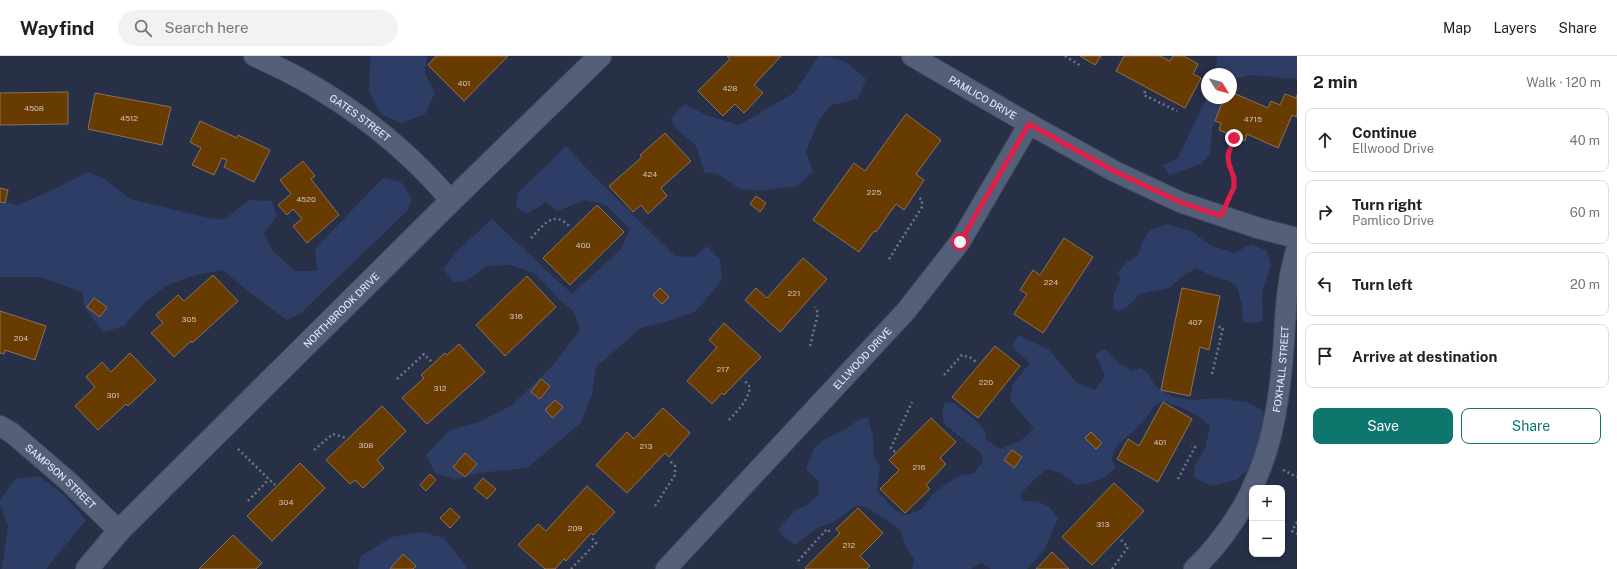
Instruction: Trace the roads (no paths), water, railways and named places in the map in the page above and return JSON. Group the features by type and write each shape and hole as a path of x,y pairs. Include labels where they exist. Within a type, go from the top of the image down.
{"street":[{"name":"GATES STREET","path":"254,56 271,63 319,89 357,115 405,154 436,184 450,201"},
{"name":"NORTHBROOK DRIVE","path":"87,569 119,531 450,201 600,56"},
{"name":"PAMLICO DRIVE","path":"912,56 1029,124 1114,171 1180,202 1221,216 1297,238"},
{"name":"ELLWOOD DRIVE","path":"666,569 906,311 960,242 1029,124"},
{"name":"FOXHALL STREET","path":"1254,485 1263,466 1275,416 1282,365 1287,290 1297,248"},
{"name":"SAMPSON STREET","path":"0,426 12,432 68,481 119,531"},
{"name":"FOXHALL STREET","path":"1205,565 1242,511 1249,495"}]}
